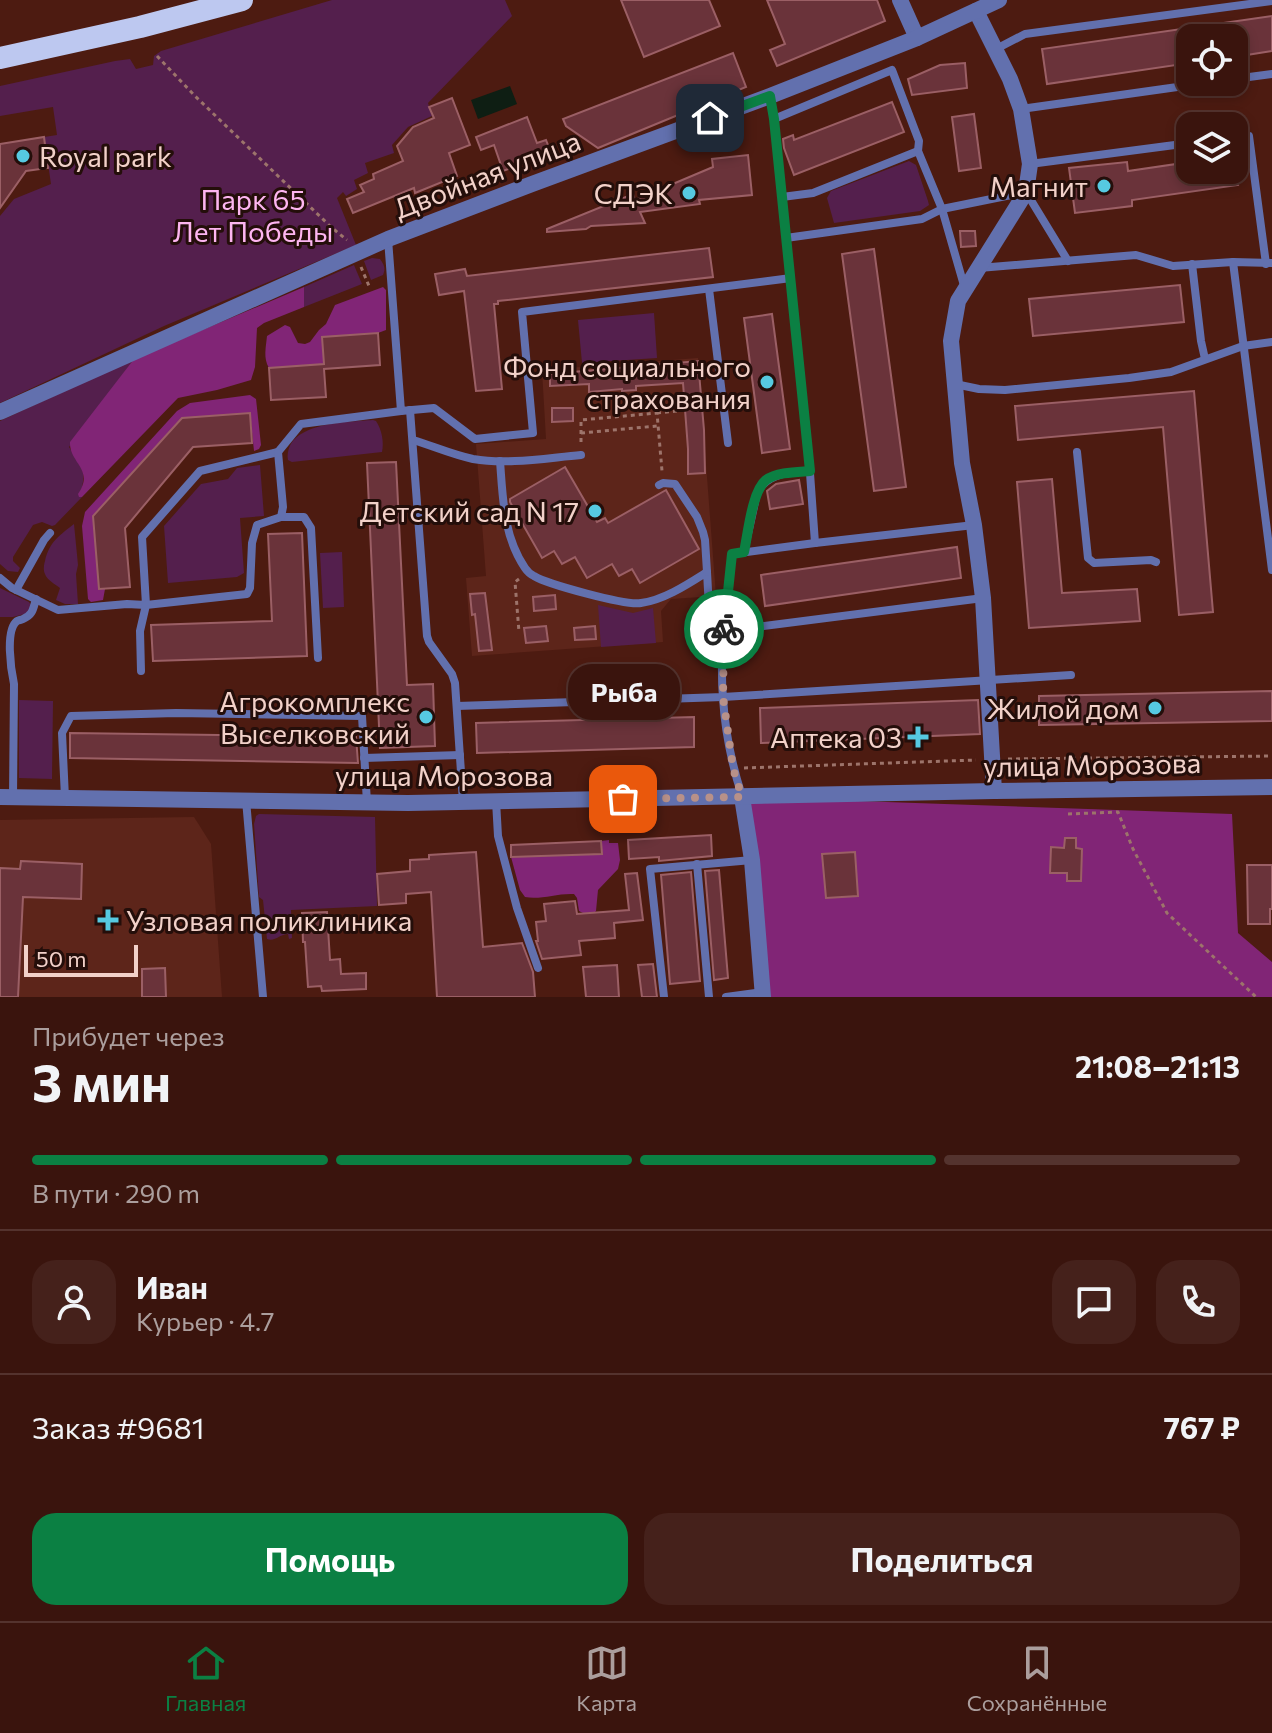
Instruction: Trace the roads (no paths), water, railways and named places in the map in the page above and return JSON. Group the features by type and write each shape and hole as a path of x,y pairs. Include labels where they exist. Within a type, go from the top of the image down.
{"highway":[{"path":"0,58 140,27 242,0"}],"street":[{"path":"900,0 917,38"},
{"name":"Двойная улица","path":"0,412 388,239 770,96 917,38 999,0"},
{"path":"976,11 1010,79 1021,109 1030,164 1026,192 958,301 951,341 962,463 983,598 994,791"},
{"name":"улица Морозова","path":"6,797 367,803 1272,787"},
{"path":"742,797 752,860 763,994"}],"lane":[{"path":"996,49 1025,34 1272,1"},
{"path":"774,119 892,70 919,141 918,151 942,209 965,290"},
{"path":"1248,77 1272,74"},
{"path":"1021,109 1176,87"},
{"path":"770,96 791,278 815,543"},
{"path":"979,268 1136,255 1173,266 1269,263 1248,136"},
{"path":"1030,164 1176,145"},
{"path":"782,197 813,193 918,151"},
{"path":"786,238 922,219 942,209 1026,192 1068,261"},
{"path":"388,239 406,411 413,440 427,636 452,674 463,802"},
{"path":"1233,262 1243,346 1267,491 1272,570"},
{"path":"1192,264 1205,359"},
{"path":"141,671 140,631 146,605 142,537 200,471 278,452 301,424 406,411 434,408 475,439 533,433 522,312 791,278"},
{"path":"709,289 728,443"},
{"path":"955,384 1005,390 1171,372 1243,346 1272,342"},
{"path":"413,440 471,458 500,461 581,455"},
{"path":"278,452 283,507 281,517"},
{"path":"1077,452 1088,558 1094,563 1156,562"},
{"path":"500,461 507,531 528,572 535,577 639,604 655,600 707,572"},
{"path":"744,552 761,485 775,476 810,471"},
{"path":"661,484 675,484 697,517 705,540 709,608 713,620 724,631"},
{"path":"0,578 16,590 58,610 146,605 247,594 257,525 281,517 304,517 311,528 318,658"},
{"path":"742,797 733,768 723,697 724,631 732,554 974,525"},
{"path":"16,590 50,533"},
{"path":"724,631 983,598"},
{"path":"6,797 14,684 10,670 11,629 18,621 32,614 36,599"},
{"path":"457,706 723,697 1071,675"},
{"path":"65,799 62,733 71,716 176,713 362,716 367,803"},
{"path":"364,758 460,755"},
{"path":"246,800 263,997"},
{"path":"496,801 498,836 517,908 538,968"},
{"path":"664,997 650,869 752,860"},
{"path":"697,864 709,997"},
{"path":"726,997 763,994"}],"place":[{"name":"Royal park","path":"23,156"},
{"name":"Магнит","path":"1104,186"},
{"name":"СДЭК","path":"689,193"},
{"name":"Фонд социального страхования","path":"767,382"},
{"name":"Детский сад N 17","path":"595,511"},
{"name":"Жилой дом","path":"1155,708"},
{"name":"Агрокомплекс Выселковский","path":"426,717"},
{"name":"Аптека 03","path":"918,737"},
{"name":"Рыба","path":"623,799"},
{"name":"Узловая поликлиника","path":"108,920"}],"park label":[{"name":"Парк 65 Лет Победы","path":"253,215"}]}
